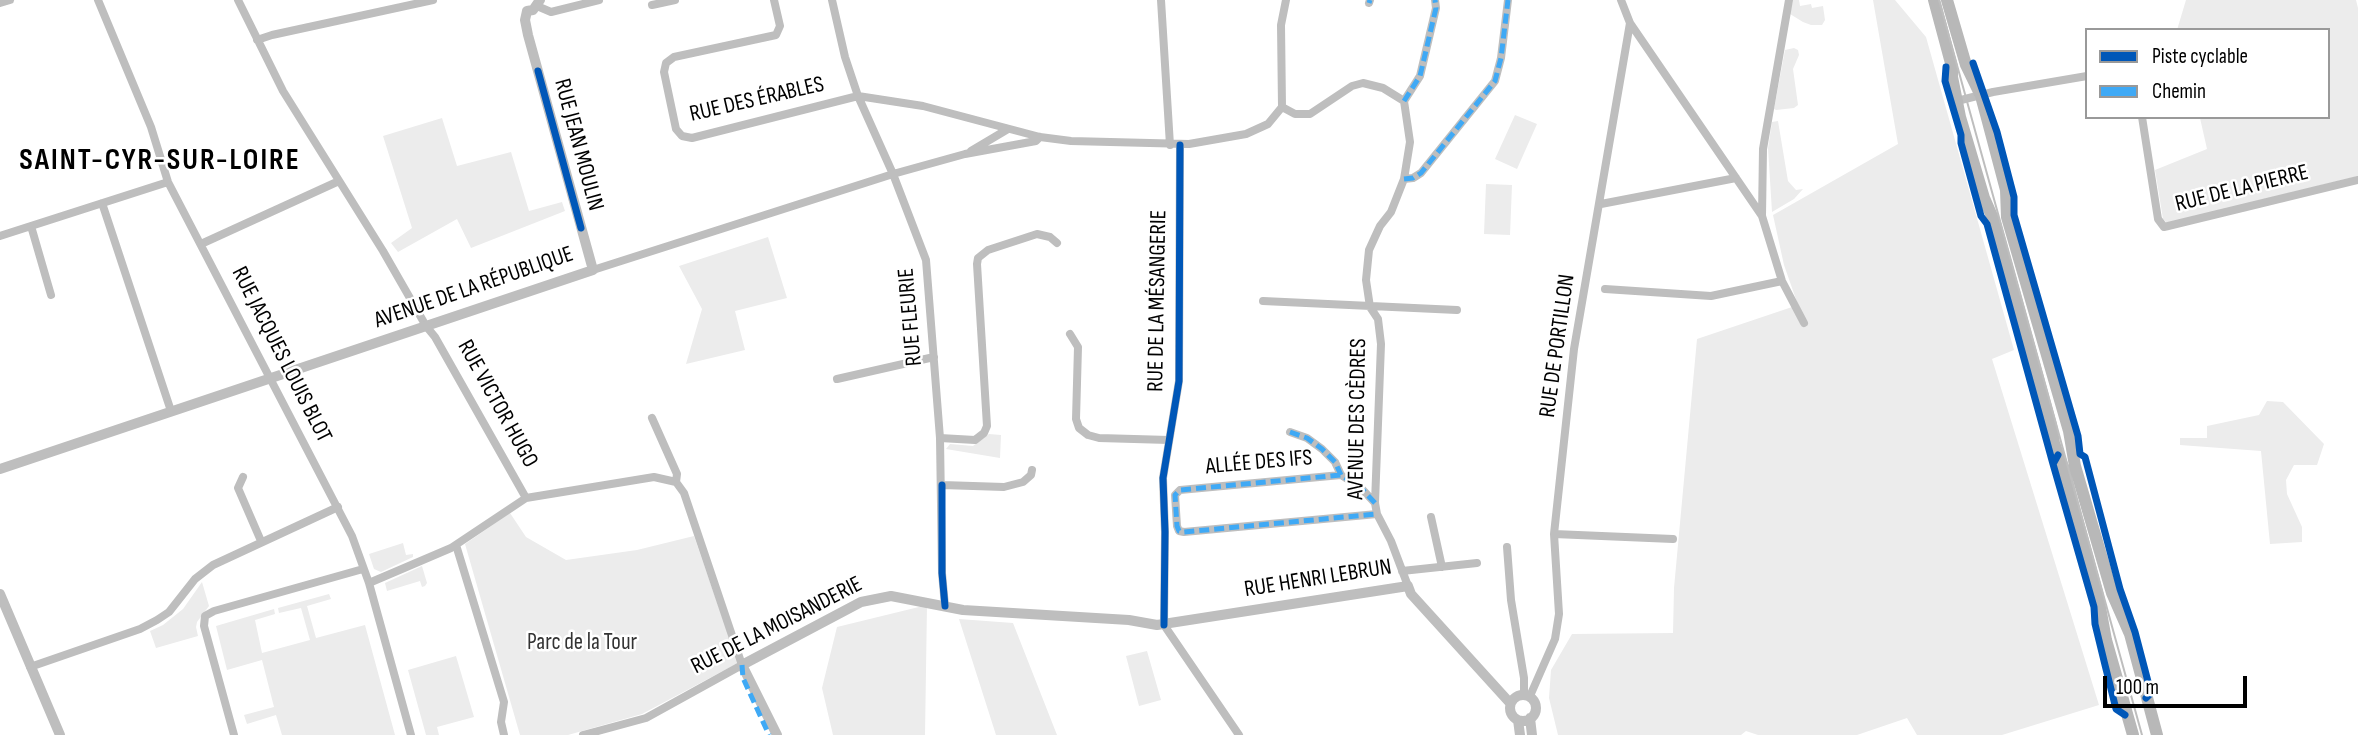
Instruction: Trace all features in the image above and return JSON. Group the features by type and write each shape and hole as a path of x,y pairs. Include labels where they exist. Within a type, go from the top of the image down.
{"main road":[{"path":"1934,0 1952,67 1957,101 1984,198 1995,223 2054,443 2063,467 2098,596 2111,661 2133,735"},
{"path":"1947,0 1966,65 1981,96 2004,180 2007,217 2069,431 2076,466 2112,593 2130,634 2157,735"}],"street":[{"path":"0,2 10,0"},
{"name":"RUE JACQUES LOUIS BLOT","path":"99,0 151,127 168,182 352,536 369,583 411,735"},
{"name":"RUE VICTOR HUGO","path":"238,0 283,91 435,337 526,498 654,477 676,482"},
{"path":"257,40 433,0"},
{"path":"531,5 551,12 599,0"},
{"path":"652,5 675,0"},
{"name":"RUE DES ÉRABLES","path":"774,0 780,26 772,37 674,57 666,63 664,72 678,132 692,138 858,96"},
{"name":"RUE FLEURIE","path":"832,0 845,57 858,96 893,174 926,260 940,438 945,606"},
{"path":"1161,0 1170,145"},
{"path":"858,96 923,106 1040,137 1093,143 1180,145 1246,134 1268,124 1282,107 1281,25 1286,0"},
{"path":"1282,107 1295,114 1310,114 1352,86 1363,83 1383,88 1404,101 1420,76 1436,9 1435,0"},
{"path":"1404,179 1421,173 1495,81 1501,58 1508,0"},
{"path":"1621,0 1630,23 1762,216 1783,281 1804,323"},
{"path":"1762,216 1763,149 1788,0"},
{"name":"RUE JEAN MOULIN","path":"531,5 525,20 528,35 593,270"},
{"name":"RUE DE PORTILLON","path":"1527,695 1557,631 1559,599 1554,534 1574,349 1630,23"},
{"path":"1957,101 2085,76"},
{"name":"AVENUE DES CÈDRES","path":"1404,101 1410,142 1404,179 1391,212 1380,226 1369,250 1366,281 1370,307 1378,319 1381,344 1375,503 1377,514 1386,527 1408,586"},
{"name":"RUE DE LA PIERRE","path":"2142,119 2158,219 2164,227 2358,180"},
{"name":"AVENUE DE LA RÉPUBLIQUE","path":"965,154 1009,129"},
{"name":"AVENUE DE LA RÉPUBLIQUE","path":"0,469 593,270 893,174 965,154 1036,141 1040,137"},
{"name":"RUE DE LA MÉSANGERIE","path":"1164,625 1166,532 1162,485 1179,381 1180,145"},
{"path":"1601,204 1736,178"},
{"path":"201,244 339,181"},
{"path":"0,236 168,182"},
{"path":"102,203 171,411"},
{"path":"31,226 51,295"},
{"path":"940,438 975,440 984,433 987,426 976,264 978,258 988,250 1037,234 1050,237 1057,243"},
{"path":"1605,289 1711,296 1783,281"},
{"path":"1263,301 1457,310"},
{"path":"1070,334 1078,347 1076,419 1079,428 1088,435 1099,438 1169,440"},
{"path":"837,379 934,357"},
{"path":"652,418 677,474 676,482 684,493 742,665 760,696 777,735"},
{"path":"1290,432 1307,438 1322,449 1335,462 1341,475"},
{"path":"942,485 1004,487 1023,482 1032,471"},
{"name":"ALLÉE DES IFS","path":"1375,503 1361,488 1341,475 1180,490 1175,495 1179,531 1377,514"},
{"path":"243,477 238,488 261,541"},
{"path":"369,583 456,545 526,498"},
{"path":"30,667 140,629 169,612 195,579 213,565 338,507"},
{"path":"1431,517 1442,567"},
{"path":"1554,534 1673,539"},
{"path":"456,545 504,702 501,722 505,735"},
{"path":"1507,547 1511,600 1527,695 1536,707 1530,719 1532,735"},
{"path":"1402,571 1477,564"},
{"path":"234,735 204,626 205,616 214,611 363,569"},
{"name":"RUE HENRI LEBRUN","path":"1164,625 1408,586 1411,594 1510,703"},
{"path":"0,594 60,735"},
{"name":"RUE DE LA MOISANDERIE","path":"583,735 646,718 861,601 891,596 963,610 1129,620 1164,625"},
{"path":"1164,625 1239,735"},
{"path":"1520,735 1518,720 1512,715 1510,703 1514,697 1527,695"},
{"path":"1518,720 1530,719"}],"green space":[{"path":"1793,0 1799,0 1800,6 1823,6 1825,20 1822,25 1811,25 1790,14"},
{"path":"1873,0 1895,0 1926,37 2014,350 1992,359 2099,705 2002,735 1917,735 1907,718 1857,735 1758,735 1746,731 1741,735 1558,735 1549,698 1551,670 1572,634 1673,633 1674,588 1697,339 1798,305 1784,265 1773,215 1898,144"},
{"path":"2186,0 2356,0 2358,176 2167,223 2163,219 2155,170 2207,149 2200,119 2330,119 2330,28 2178,28"},
{"path":"1794,48 1799,55 1793,69 1798,105 1776,110 1774,109 1785,50"},
{"path":"1515,115 1537,124 1517,169 1495,159"},
{"path":"442,118 457,166 511,152 529,211 562,202 565,211 471,248 457,219 398,252 391,243 412,228 383,136"},
{"path":"1778,121 1788,181 1796,190 1803,189 1794,199 1772,212 1768,148 1772,122"},
{"path":"1486,184 1512,185 1510,235 1484,234"},
{"path":"768,237 787,298 735,311 745,350 686,364 702,309 679,266"},
{"path":"2267,401 2283,402 2324,444 2317,465 2294,465 2286,480 2287,494 2302,527 2302,542 2270,544 2261,451 2180,445 2180,438 2207,438 2207,426 2259,415"},
{"path":"989,434 1001,435 1000,458 946,449 950,444 973,446"},
{"name":"Parc de la Tour","path":"510,513 526,537 566,560 637,550 694,536 738,663 642,714 568,735 520,735 465,544"},
{"path":"403,543 406,555 413,554 413,557 381,572 374,569 369,554"},
{"path":"422,566 427,583 425,586 422,587 420,581 387,591 385,583"},
{"path":"202,582 209,606 197,622 198,636 156,648 150,631 163,625 183,609"},
{"path":"329,594 331,599 307,606 316,638 365,625 395,735 282,735 276,715 247,724 244,715 274,707 262,660 227,670 216,626 274,609 275,614 255,620 262,653 310,640 301,608 279,613 278,608"},
{"path":"927,605 925,735 833,735 822,688 837,627"},
{"path":"959,619 1013,623 1057,735 996,735"},
{"path":"1147,651 1161,700 1139,706 1126,656"},
{"path":"456,656 474,717 437,727 439,735 426,735 408,670"}],"tram line":[{"path":"1939,0 2142,735"}],"marked path":[{"path":"1404,101 1420,76 1436,8 1435,0"},
{"path":"1404,179 1421,173 1495,81 1501,58 1508,0"},
{"path":"1290,432 1307,438 1322,449 1335,462 1341,475"},
{"path":"1375,503 1361,488 1341,475 1180,490 1175,495 1177,526 1179,531 1184,532 1377,514"},
{"path":"742,665 743,678 769,735"}],"cycle path":[{"path":"1973,63 1997,132 2014,197 2014,215 2078,436 2080,454 2085,457 2120,589 2135,632 2151,693 2146,698"},
{"path":"1946,67 1945,81 1961,143 1981,216 1987,224 2053,464"},
{"path":"538,71 581,228"},
{"path":"1164,625 1163,478 1179,381 1180,145"},
{"path":"2058,455 2053,464 2094,607 2095,624 2116,709 2125,715"},
{"path":"942,485 942,573 945,606"}],"district":[{"name":"SAINT-CYR-SUR-LOIRE","path":"160,161"}]}
